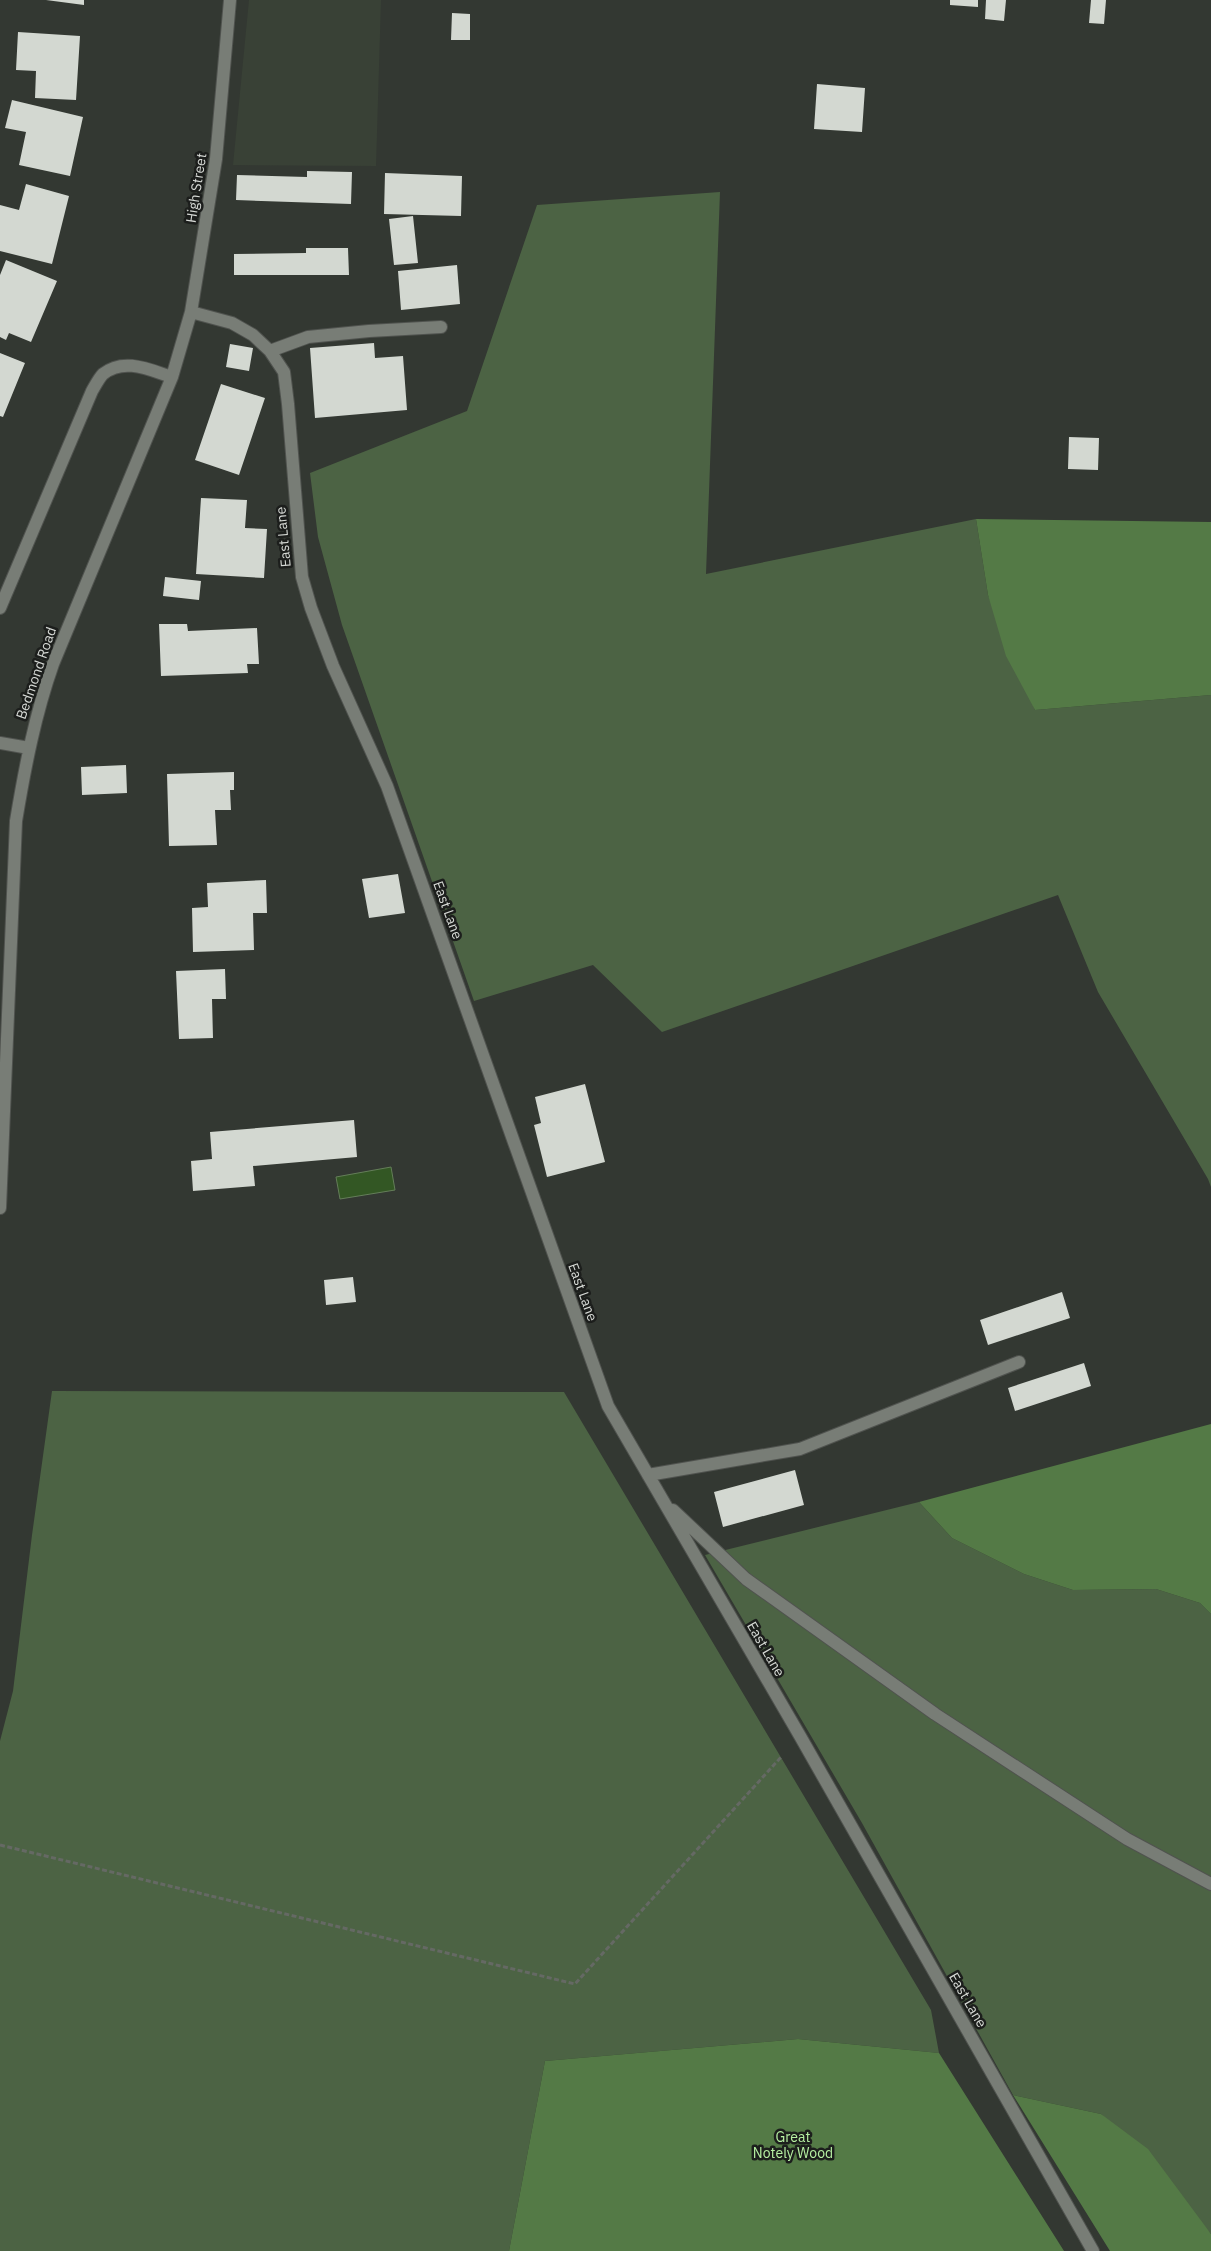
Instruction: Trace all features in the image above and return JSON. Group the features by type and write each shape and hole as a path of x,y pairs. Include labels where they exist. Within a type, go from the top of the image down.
{"street":[{"name":"High Street","path":"172,377 191,312 216,159 230,0"},
{"name":"East Lane","path":"191,312 232,323 253,335 270,351 284,372 302,578 310,608 387,786 608,1406 800,1736 1093,2251"},
{"path":"270,351 308,337 441,327"},
{"path":"0,608 92,390 103,374 125,365 141,367 172,377"},
{"name":"Bedmond Road","path":"0,1208 16,821 29,748 38,706 52,664 172,377"},
{"path":"0,743 29,748"},
{"path":"648,1475 800,1449 1020,1362"},
{"path":"663,1500 746,1579 935,1714 1127,1839 1211,1884"}],"path":[{"path":"0,1845 576,1984 800,1736"}],"shaded area":[{"path":"249,0 381,0 376,166 233,165"},
{"path":"720,192 706,574 976,519 988,595 1035,710 1211,695 1211,1187 1098,992 1058,895 662,1032 593,965 474,1001 342,625 318,537 310,473 467,411 537,205"},
{"path":"391,1167 395,1190 340,1199 336,1177"},
{"path":"52,1391 564,1392 931,2010 939,2053 798,2039 545,2061 509,2251 0,2251 0,1741 13,1691"},
{"path":"919,1502 952,1538 1024,1574 1073,1590 1156,1589 1200,1603 1211,1614 1211,2234 1101,2114 1013,2095 862,1823 705,1555"}],"green space":[{"path":"976,519 1211,522 1211,695 1035,710 1006,656 988,595"},
{"path":"1211,1424 1211,1614 1200,1603 1156,1589 1073,1590 1024,1574 952,1538 919,1502"},
{"name":"Great Notely Wood","path":"798,2039 939,2053 1064,2251 509,2251 545,2061"},
{"path":"1013,2095 1101,2114 1148,2149 1211,2234 1211,2251 1110,2251"}],"building":[{"path":"46,0 84,0 84,5"},
{"path":"950,0 978,0 978,7 950,5"},
{"path":"986,0 1006,0 1004,21 985,19"},
{"path":"1091,0 1106,0 1104,24 1089,23"},
{"path":"452,13 470,14 470,40 451,40"},
{"path":"18,32 80,36 76,100 35,98 36,71 16,70"},
{"path":"817,84 865,88 862,132 814,129"},
{"path":"12,100 83,117 70,176 19,165 26,132 5,128"},
{"path":"307,171 352,172 351,204 236,200 237,175 307,177"},
{"path":"385,173 462,176 461,216 384,214"},
{"path":"26,184 69,196 52,264 0,251 0,205 19,210"},
{"path":"413,216 418,263 394,265 389,219"},
{"path":"306,248 348,248 349,275 234,275 234,254 306,253"},
{"path":"6,260 57,281 31,342 9,333 6,340 0,337 0,275"},
{"path":"457,265 460,304 401,310 398,271"},
{"path":"374,343 375,358 403,356 407,410 315,418 310,348"},
{"path":"230,344 253,348 249,371 226,367"},
{"path":"0,353 25,363 3,417 0,416"},
{"path":"221,384 265,398 239,475 195,460"},
{"path":"1069,437 1099,438 1098,470 1068,469"},
{"path":"201,498 247,500 245,528 267,529 264,578 196,574"},
{"path":"165,577 201,581 199,600 163,596"},
{"path":"159,624 187,624 188,631 257,628 259,664 247,664 248,673 161,676"},
{"path":"126,765 127,793 82,795 81,767"},
{"path":"234,772 234,790 230,790 231,810 215,810 217,845 169,846 167,774"},
{"path":"398,874 405,913 369,918 362,879"},
{"path":"266,880 267,913 253,913 254,950 193,952 192,908 208,907 207,883"},
{"path":"225,969 226,999 212,999 213,1038 179,1039 176,971"},
{"path":"585,1084 605,1162 547,1177 534,1125 541,1123 535,1097"},
{"path":"354,1120 357,1157 253,1166 255,1186 193,1191 191,1161 212,1159 210,1132"},
{"path":"353,1277 356,1302 326,1305 324,1280"},
{"path":"1062,1292 1070,1318 988,1345 980,1320"},
{"path":"1084,1363 1091,1386 1015,1411 1008,1388"},
{"path":"795,1470 804,1505 723,1527 714,1492"}]}
